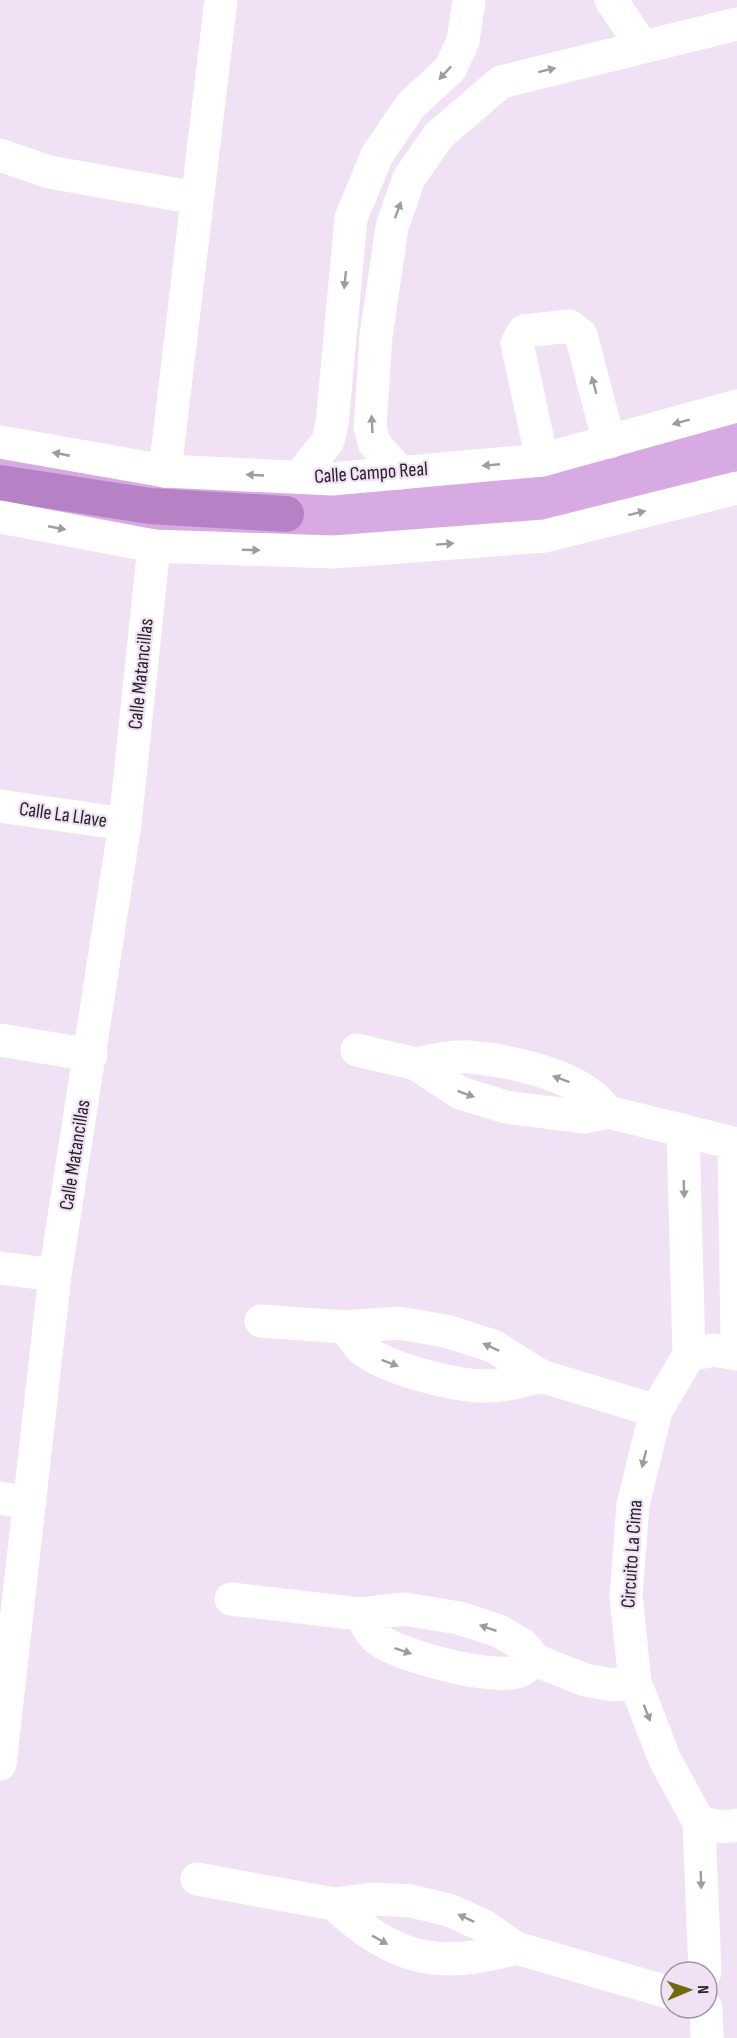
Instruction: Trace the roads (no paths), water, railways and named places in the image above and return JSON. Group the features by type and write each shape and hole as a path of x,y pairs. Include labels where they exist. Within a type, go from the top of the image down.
{"street":[{"path":"165,471 221,0"},
{"path":"299,477 328,441 332,424 351,218 377,155 411,105 450,69 463,41 469,0"},
{"path":"611,0 642,46"},
{"path":"400,473 374,443 370,427 378,325 392,227 410,178 439,135 501,82 737,24"},
{"path":"463,41 501,82"},
{"path":"0,155 49,172 196,198"},
{"path":"348,248 388,253"},
{"path":"340,321 378,325"},
{"path":"543,460 516,343 524,331 569,326 581,335 609,442"},
{"name":"Calle Campo Real","path":"0,442 165,471 332,479 543,460 737,406"},
{"path":"0,517 153,546 334,552 545,536 737,488"},
{"name":"Calle Matancillas","path":"0,1764 15,1500 91,1054 125,824 153,546"},
{"name":"Calle La Llave","path":"0,806 125,824"},
{"path":"0,1040 91,1054"},
{"path":"357,1050 416,1064 460,1093 506,1107 575,1117 608,1112 736,1144 737,1341"},
{"path":"416,1064 441,1058 470,1057 514,1065 565,1080 589,1093 608,1112"},
{"path":"683,1130 689,1355 713,1350 737,1354"},
{"path":"0,1268 55,1275"},
{"path":"261,1321 345,1327 398,1323 446,1331 493,1346 541,1376 656,1411"},
{"path":"345,1327 362,1348 377,1357 434,1377 484,1386 512,1384 541,1376"},
{"name":"Circuito La Cima","path":"689,1355 656,1411 633,1505 626,1596 635,1682 665,1760 699,1822 705,1960"},
{"path":"231,1599 360,1614 404,1609 459,1618 499,1631 523,1645 536,1660 599,1684 614,1685 635,1682"},
{"path":"360,1614 375,1637 392,1648 446,1665 490,1673 518,1672 536,1660"},
{"path":"699,1822 722,1827 737,1825"},
{"path":"197,1879 334,1904 373,1899 411,1901 449,1910 484,1926 516,1948 659,1990"},
{"path":"334,1904 364,1931 398,1950 437,1959 477,1959 516,1948"},
{"path":"706,2020 707,2038"}],"waterway":[{"path":"0,483 150,506 286,514"}]}
